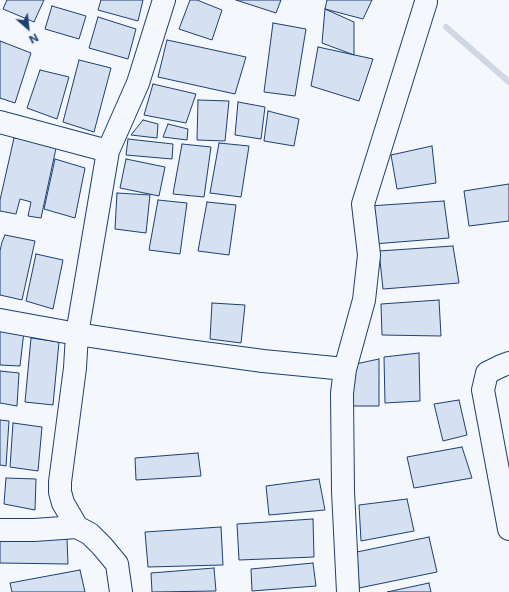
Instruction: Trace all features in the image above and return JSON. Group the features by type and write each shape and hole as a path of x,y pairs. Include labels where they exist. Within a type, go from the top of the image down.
{"street":[{"path":"121,592 117,564 90,534 77,527 63,503 60,492 60,482 75,368 77,334 108,151 138,83 164,0"},
{"path":"348,592 342,393 345,368 364,300 369,255 363,204 426,2"},
{"path":"0,122 108,151"},
{"path":"0,320 77,334 263,361 345,368"},
{"path":"509,364 487,373 483,390 509,529"},
{"path":"0,530 34,530 77,527"}],"building":[{"path":"7,0 44,0 34,22 3,9"},
{"path":"101,0 143,0 138,21 98,10"},
{"path":"190,0 197,0 222,10 212,40 179,29"},
{"path":"236,0 281,0 276,13"},
{"path":"327,0 372,0 363,19 325,9"},
{"path":"52,6 86,16 79,39 45,29"},
{"path":"325,9 354,22 354,55 322,43"},
{"path":"98,17 136,29 128,59 89,48"},
{"path":"273,23 306,29 295,96 264,92"},
{"path":"167,40 246,57 235,94 158,77"},
{"path":"0,41 31,53 15,103 0,98"},
{"path":"318,47 373,59 359,101 311,86"},
{"path":"79,60 111,68 94,132 63,122"},
{"path":"40,70 69,77 57,119 27,108"},
{"path":"153,84 196,94 186,123 144,115"},
{"path":"198,100 229,101 225,141 197,140"},
{"path":"238,102 265,107 261,139 235,135"},
{"path":"268,111 299,119 294,146 264,141"},
{"path":"143,120 158,124 157,138 131,135"},
{"path":"168,124 188,129 187,140 163,137"},
{"path":"14,138 58,139 41,218 28,216 31,202 20,199 16,214 0,211 0,200"},
{"path":"128,139 173,144 172,159 126,155"},
{"path":"219,143 249,146 241,197 210,193"},
{"path":"182,144 211,147 204,197 173,194"},
{"path":"432,146 436,183 397,189 391,155"},
{"path":"55,159 85,168 75,218 44,209"},
{"path":"126,159 165,167 159,196 120,188"},
{"path":"509,184 509,221 469,226 464,191"},
{"path":"117,193 150,195 146,233 115,229"},
{"path":"158,200 187,203 180,254 149,250"},
{"path":"444,201 449,238 373,244 369,206"},
{"path":"207,202 236,205 229,255 198,251"},
{"path":"5,235 35,241 22,300 0,295 0,251"},
{"path":"453,246 459,283 383,289 379,251"},
{"path":"36,254 63,260 53,309 26,301"},
{"path":"439,300 441,336 382,335 381,304"},
{"path":"212,303 245,305 241,343 210,339"},
{"path":"0,326 24,331 20,366 0,365"},
{"path":"31,338 59,342 53,405 25,402"},
{"path":"419,353 420,401 385,403 384,357"},
{"path":"379,359 379,406 347,406 351,365"},
{"path":"0,371 19,373 17,406 0,403"},
{"path":"459,400 467,435 443,441 434,404"},
{"path":"0,420 9,421 6,466 0,465"},
{"path":"13,423 42,427 38,471 10,467"},
{"path":"462,447 472,478 414,488 407,457"},
{"path":"198,453 201,476 136,480 135,458"},
{"path":"6,478 36,479 35,510 4,504"},
{"path":"319,479 325,510 269,515 266,486"},
{"path":"407,499 414,531 361,541 359,505"},
{"path":"313,519 314,557 239,560 237,524"},
{"path":"221,527 223,565 148,567 145,532"},
{"path":"429,537 437,572 359,588 357,552"},
{"path":"0,539 67,539 68,564 0,563"},
{"path":"313,563 316,586 252,591 251,569"},
{"path":"214,568 216,591 152,592 151,573"},
{"path":"80,570 85,592 12,592 10,583"},
{"path":"429,583 431,592 387,592"}],"waterway":[{"path":"446,27 509,82"}]}
